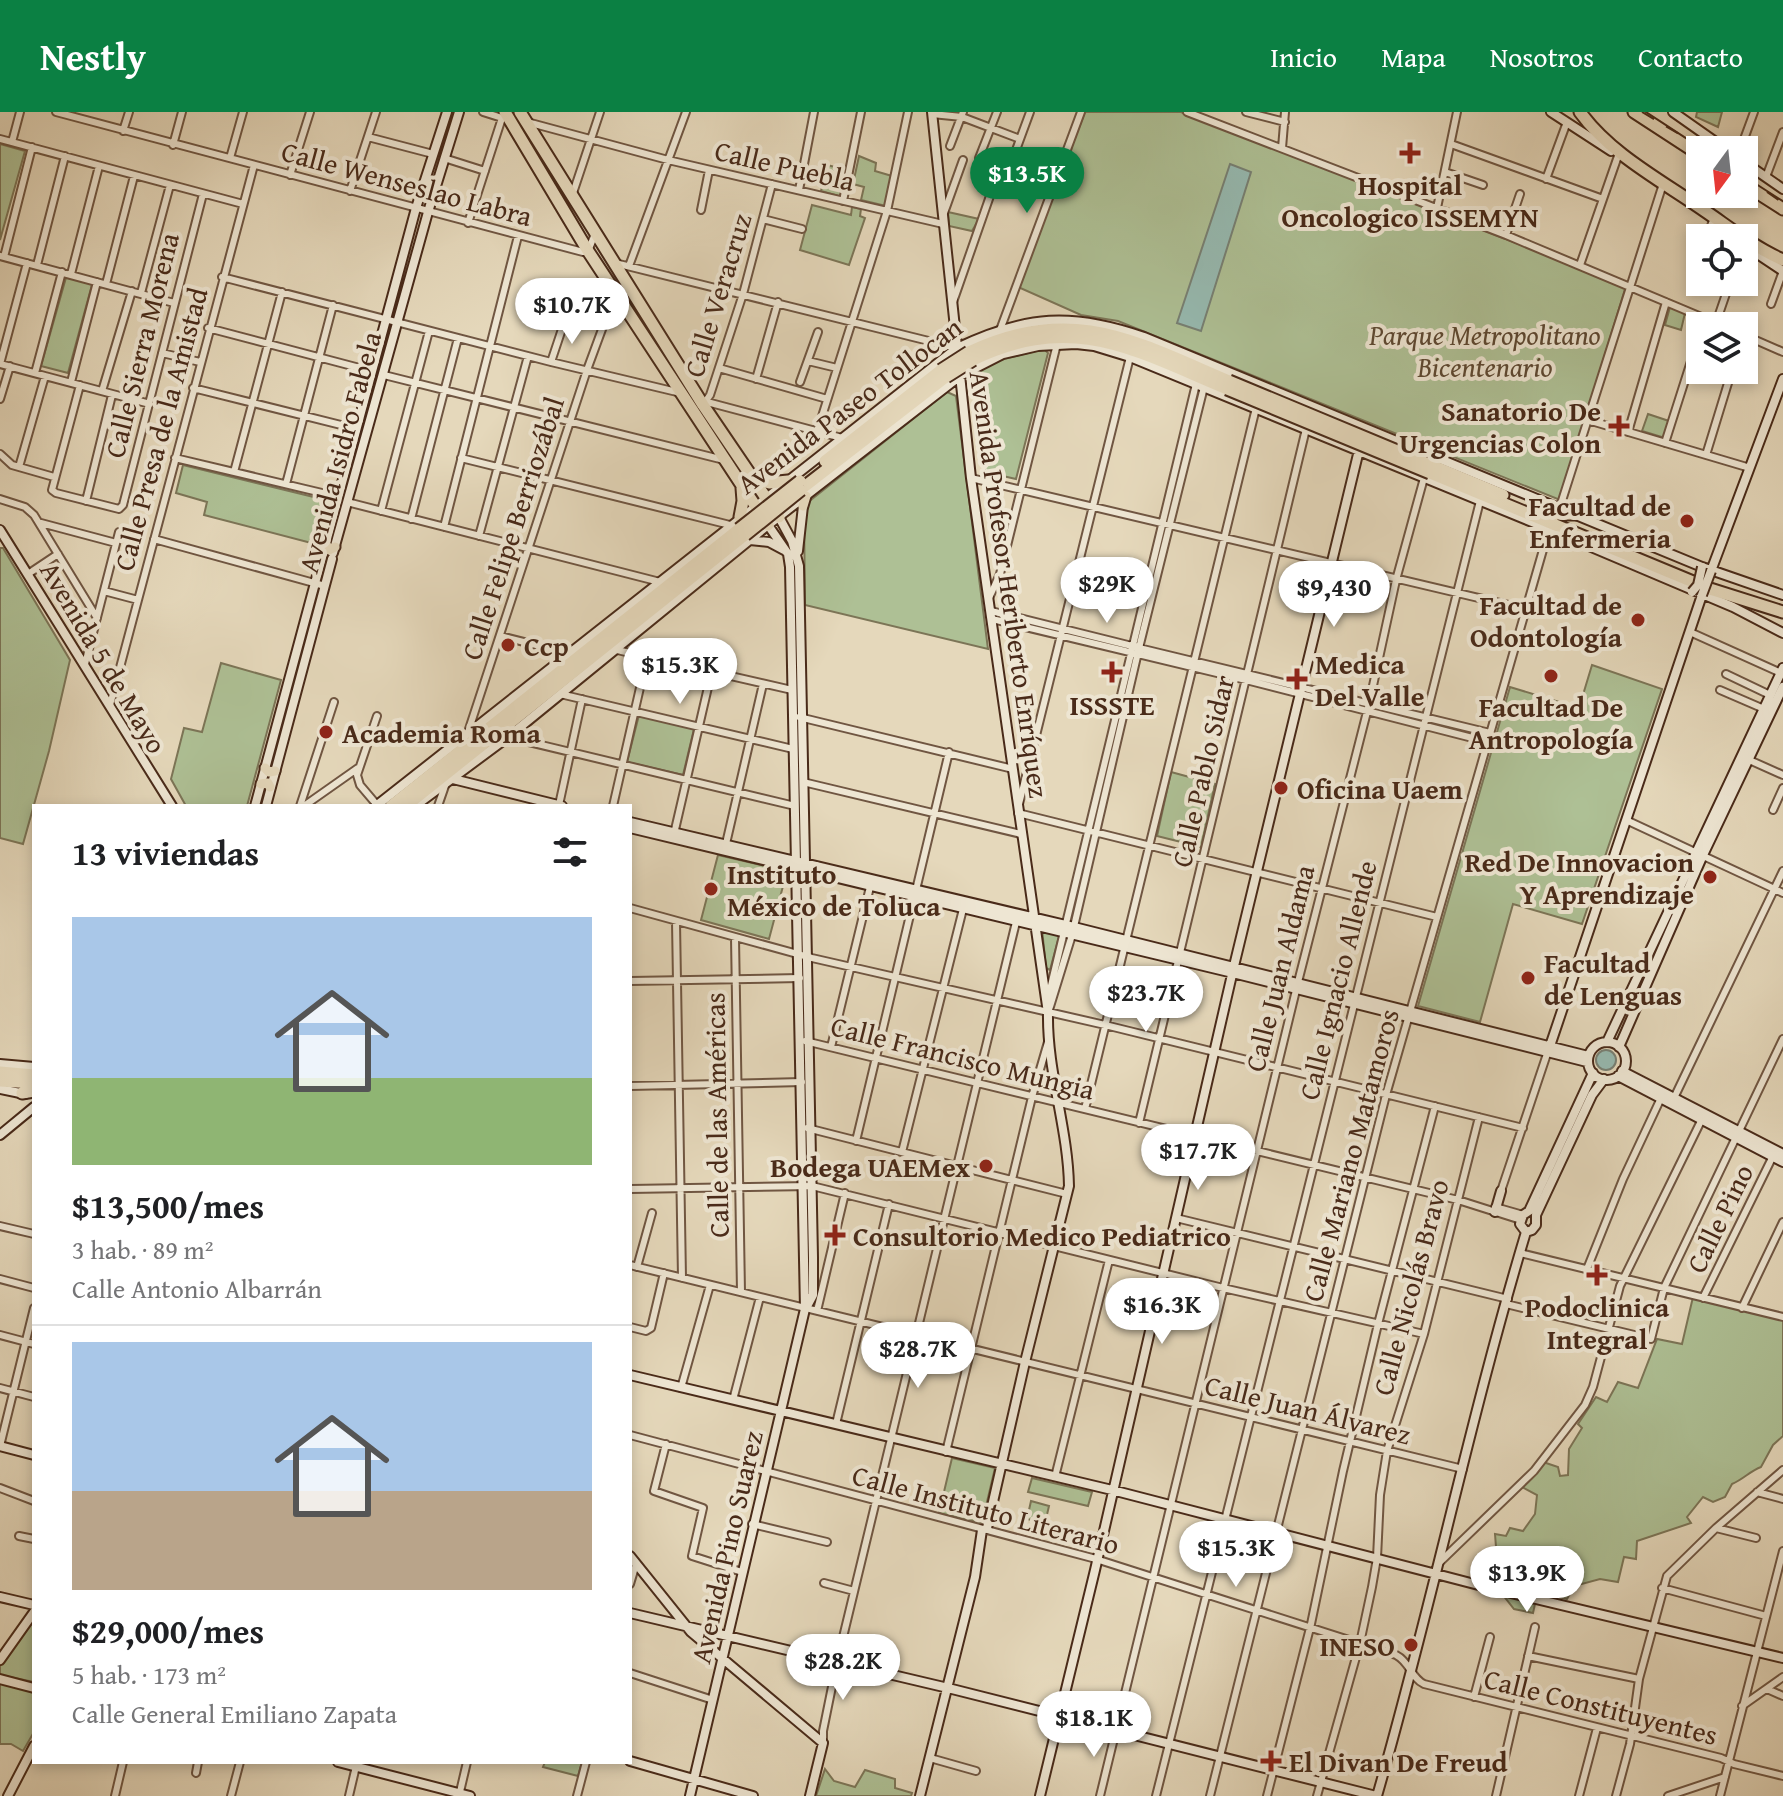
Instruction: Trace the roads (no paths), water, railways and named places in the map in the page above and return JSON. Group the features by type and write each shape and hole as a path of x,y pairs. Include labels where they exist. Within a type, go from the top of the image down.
{"highway":[{"path":"1580,112 1599,135 1636,163 1759,248 1783,260"},
{"path":"1634,112 1686,146"},
{"path":"503,115 680,394 701,406 724,460 767,497 779,517"},
{"path":"523,117 615,263 627,271 768,525"},
{"path":"1758,193 1783,209"},
{"path":"1084,328 1099,322 1115,335"},
{"name":"Avenida Paseo Tollocan","path":"408,804 427,783 576,651 797,491 943,373 990,342 1027,331 1084,328 1115,335 1428,472 1710,589 1783,612"},
{"name":"Avenida Paseo Tollocan","path":"971,356 1010,344 1067,336 1099,340 1228,385"},
{"path":"1130,357 1149,357"},
{"name":"Avenida Paseo Tollocan","path":"1428,472 1548,514 1685,572 1783,605"},
{"path":"745,479 797,491"},
{"path":"741,530 745,479"},
{"path":"1527,513 1537,524"},
{"path":"1548,514 1576,514"},
{"name":"Avenida Paseo Tollocan","path":"394,804 505,733 741,530"},
{"path":"575,672 592,669"},
{"path":"488,752 505,733"},
{"path":"429,763 427,783 450,781"},
{"path":"0,1072 32,1075"},
{"path":"0,1081 32,1083"}],"main road":[{"name":"Avenida Isidro Fabela","path":"256,804 266,785 332,551 371,371 416,208 447,112"},
{"name":"Avenida Isidro Fabela","path":"343,500 384,375 459,112"},
{"path":"1551,112 1712,223"},
{"path":"1673,112 1707,136"},
{"name":"Avenida Profesor Heriberto Enríquez","path":"920,1796 948,1688 982,1530 987,1528 1003,1465 1067,1194 1067,1158 1048,1042 1047,1008 971,478 932,113"},
{"path":"1758,172 1783,189"},
{"path":"1758,254 1783,271"},
{"name":"Avenida Paseo Tollocan","path":"378,804 660,582 741,530 768,525 779,517 842,438 957,348 1000,330 1045,321 1099,322 1144,337 1711,571 1783,595"},
{"name":"Avenida Paseo Tollocan","path":"505,733 617,650 741,530 755,505 767,497 797,491 960,376 1003,354 1057,344 1094,346 1130,357 1377,459 1428,472 1480,501 1772,625 1783,633"},
{"path":"1697,593 1711,571 1783,379"},
{"path":"1040,1796 1233,970 1365,426"},
{"path":"1377,459 1375,441 1387,435"},
{"path":"797,491 797,716 804,1041"},
{"path":"779,517 797,555"},
{"path":"768,525 786,551 790,567 792,690 797,716 793,749 798,781 795,806 800,867"},
{"name":"Avenida 5 de Mayo","path":"0,530 171,804"},
{"path":"741,530 786,551"},
{"path":"0,547 14,552"},
{"name":"Avenida Isidro Fabela","path":"320,585 332,551"},
{"path":"1549,1048 1690,632 1702,567"},
{"path":"1745,758 1782,670"},
{"path":"1607,1042 1729,790 1783,687"},
{"path":"418,804 488,752"},
{"path":"450,781 552,804"},
{"path":"450,781 534,804"},
{"name":"Avenida Isidro Fabela","path":"266,785 266,804"},
{"path":"632,823 673,836"},
{"path":"632,828 1069,930 1588,1059"},
{"path":"1619,1047 1699,853"},
{"path":"800,867 963,909 1016,918"},
{"path":"802,955 800,978 804,1041"},
{"name":"Avenida Pino Suarez","path":"690,1796 752,1524 805,1309 813,1295 808,1257 804,1041"},
{"path":"1604,1079 1593,1073 1588,1059 1595,1046 1607,1042 1619,1047 1625,1058 1620,1073"},
{"path":"0,1064 32,1067"},
{"path":"1526,1232 1522,1227 1527,1215 1593,1073"},
{"path":"1620,1073 1661,1098 1778,1155 1783,1162"},
{"path":"1527,1215 1592,1095 1604,1079 1620,1073 1674,1098 1738,1135"},
{"path":"0,1089 30,1093"},
{"path":"0,1135 32,1109"},
{"path":"1493,1209 1501,1191"},
{"path":"1526,1232 1536,1225 1527,1215"},
{"path":"632,1613 948,1688 1376,1796 1413,1672 1526,1232"},
{"path":"632,1376 1112,1490 1651,1628 1783,1658"},
{"path":"0,1446 32,1454"},
{"path":"633,1560 686,1626 722,1660 823,1743 810,1796"},
{"path":"0,1597 32,1605"},
{"path":"0,1660 32,1615"},
{"path":"0,1679 32,1687"},
{"path":"8,1796 32,1750"},
{"path":"632,1762 753,1796"},
{"path":"356,1764 470,1796"}],"street":[{"path":"12,142 20,112"},
{"name":"Calle Wenseslao Labra","path":"58,112 468,223 588,251"},
{"path":"91,121 94,112"},
{"path":"123,131 129,112"},
{"path":"173,145 182,112"},
{"path":"230,158 243,112"},
{"path":"290,175 310,112"},
{"path":"350,191 376,112"},
{"path":"468,223 503,115 483,112"},
{"path":"572,197 600,112"},
{"path":"686,112 627,271 778,302 957,348"},
{"path":"799,190 814,112"},
{"path":"843,201 861,112"},
{"path":"817,432 887,211 908,112"},
{"path":"979,158 997,112"},
{"path":"1009,169 1030,112"},
{"path":"1000,330 1081,112"},
{"path":"1187,112 1506,235 1692,312"},
{"path":"1246,112 1285,122"},
{"path":"1282,148 1285,112"},
{"path":"1437,208 1457,112"},
{"path":"1687,122 1691,112"},
{"path":"1745,136 1754,112"},
{"path":"932,113 963,114 1020,139"},
{"path":"950,146 963,114"},
{"name":"Calle Puebla","path":"523,117 668,160 943,221"},
{"path":"1546,179 1567,122"},
{"path":"1766,177 1783,132"},
{"path":"368,137 433,154"},
{"path":"0,139 243,204"},
{"path":"1451,144 1603,199"},
{"path":"32,147 2,257 174,303"},
{"path":"37,265 65,156"},
{"path":"1580,265 1618,156"},
{"path":"444,158 485,171"},
{"path":"943,221 963,160"},
{"name":"Calle Presa de la Amistad","path":"110,705 208,328 254,165"},
{"path":"71,274 99,166"},
{"path":"701,210 709,170"},
{"path":"1445,172 1483,185"},
{"path":"951,307 998,173"},
{"path":"106,284 134,176"},
{"name":"Calle Veracruz","path":"701,406 719,368 743,294 772,184"},
{"path":"141,293 170,185"},
{"path":"1560,507 1662,187"},
{"name":"Calle Sierra Morena","path":"86,501 116,509 122,507 203,194"},
{"path":"1506,235 1520,194"},
{"path":"763,219 802,229"},
{"path":"588,251 595,232"},
{"path":"444,527 518,236"},
{"path":"27,263 0,364 150,404"},
{"path":"1771,304 1783,271"},
{"path":"35,373 62,272"},
{"path":"222,277 680,394 691,387"},
{"path":"71,382 97,282"},
{"path":"102,391 132,291"},
{"path":"234,472 282,292"},
{"name":"Calle Felipe Berriozábal","path":"468,732 615,294"},
{"path":"756,379 778,302"},
{"path":"1628,432 1666,302"},
{"path":"286,484 333,305"},
{"path":"551,362 565,320"},
{"path":"208,328 371,371"},
{"path":"381,511 429,331"},
{"path":"800,382 818,332"},
{"path":"411,519 458,338"},
{"path":"1758,341 1783,352"},
{"path":"989,598 1000,574 1057,344"},
{"path":"162,353 200,362"},
{"path":"479,536 528,356"},
{"path":"1130,357 1018,810 1092,832 1437,917"},
{"path":"808,361 837,368"},
{"path":"0,399 10,366"},
{"path":"719,368 827,399"},
{"path":"384,375 724,460"},
{"path":"19,467 45,376"},
{"path":"1665,443 1686,377"},
{"path":"1706,455 1728,384"},
{"path":"80,385 54,477 54,492 86,501 112,395"},
{"path":"1047,1008 1069,930 1200,385"},
{"path":"193,388 357,429"},
{"path":"701,406 842,438"},
{"path":"1085,1109 1256,408"},
{"path":"1588,420 1750,468"},
{"name":"Calle Pablo Sidar","path":"1139,1123 1306,429"},
{"path":"0,454 7,463 54,477"},
{"path":"175,458 660,582"},
{"path":"461,458 741,530"},
{"name":"Calle Juan Aldama","path":"1100,1796 1236,1233 1368,708 1396,580 1428,472"},
{"path":"971,478 1525,609"},
{"path":"0,499 25,507 41,523 97,618"},
{"name":"Calle Ignacio Allende","path":"1156,1796 1480,501"},
{"path":"41,523 116,543"},
{"name":"Calle Mariano Matamoros","path":"1210,1796 1386,1095 1549,529"},
{"path":"85,664 119,532"},
{"path":"154,539 320,585"},
{"path":"28,574 58,554"},
{"path":"104,591 138,600"},
{"path":"992,615 1368,708 1490,733"},
{"path":"1690,632 1782,670"},
{"path":"500,636 576,651"},
{"path":"617,650 792,690"},
{"path":"613,804 647,657"},
{"path":"673,836 712,670"},
{"path":"1726,674 1770,695"},
{"path":"725,848 763,684"},
{"path":"1720,690 1764,709"},
{"path":"560,694 793,749"},
{"path":"561,804 582,699"},
{"path":"306,804 334,702"},
{"path":"375,804 357,779 377,716"},
{"path":"797,716 1013,769"},
{"path":"1423,721 1488,742"},
{"path":"505,733 571,753 795,806"},
{"path":"856,1141 949,752"},
{"path":"1745,758 1783,775"},
{"path":"307,804 358,768"},
{"path":"439,804 450,781"},
{"path":"798,781 1021,834"},
{"path":"1773,810 1783,788"},
{"path":"1626,820 1783,893"},
{"path":"1674,1098 1783,871"},
{"path":"831,1047 870,887"},
{"path":"632,909 895,978 996,1001 1047,1008 1160,1040 1523,1128"},
{"path":"902,1152 963,909"},
{"path":"823,1743 837,1662 1016,918"},
{"path":"676,922 682,1278"},
{"name":"Calle de las Américas","path":"735,938 741,1292"},
{"path":"632,981 800,978"},
{"path":"1176,1218 1437,1281 1647,1340 1653,1338 1664,1288 1783,1039"},
{"name":"Calle Francisco Mungia","path":"804,1041 1527,1215"},
{"path":"946,1452 1048,1042"},
{"path":"1501,1191 1549,1048"},
{"path":"632,1086 805,1082"},
{"path":"1587,1269 1623,1179 1661,1098"},
{"path":"1267,1796 1310,1628 1378,1324 1435,1106"},
{"name":"Calle Nicolás Bravo","path":"1317,1796 1360,1643 1377,1558 1380,1495 1387,1451 1424,1334 1479,1117"},
{"path":"1441,1561 1555,1447 1585,1405 1620,1286 1702,1119"},
{"path":"805,1128 1067,1194"},
{"name":"Calle Pino","path":"1703,1298 1778,1155"},
{"path":"632,1189 807,1186 1424,1334"},
{"path":"817,1311 845,1193"},
{"path":"836,1424 889,1204"},
{"path":"632,1267 652,1213"},
{"path":"1742,1308 1780,1238 1783,1222"},
{"path":"0,1226 32,1234"},
{"path":"1520,1253 1783,1317"},
{"path":"1055,1477 1109,1260"},
{"name":"Calle Juan Álvarez","path":"632,1267 1463,1469"},
{"path":"632,1328 646,1331 652,1325 664,1273"},
{"path":"0,1279 32,1287"},
{"path":"681,1388 710,1285"},
{"path":"733,1400 760,1297"},
{"path":"0,1446 32,1316"},
{"path":"0,1335 32,1344"},
{"path":"0,1388 32,1397"},
{"name":"Calle Instituto Literario","path":"632,1436 1096,1559 1401,1657 1413,1672"},
{"path":"666,1444 654,1491 703,1508 692,1556 742,1572"},
{"path":"1616,1796 1651,1628 1669,1573 1783,1470"},
{"path":"0,1488 32,1500"},
{"path":"1757,1492 1783,1499"},
{"path":"752,1524 827,1542"},
{"path":"1716,1528 1756,1538"},
{"path":"19,1536 32,1539"},
{"path":"1720,1796 1783,1551"},
{"path":"824,1583 854,1591"},
{"path":"1662,1588 1766,1616"},
{"path":"1496,1796 1535,1627"},
{"path":"1474,1697 1490,1637"},
{"path":"1528,1656 1639,1679"},
{"name":"Calle Constituyentes","path":"1413,1672 1420,1683 1783,1776"},
{"path":"632,1674 713,1700"},
{"path":"1742,1706 1783,1677"},
{"path":"1767,1689 1783,1696"},
{"path":"1579,1796 1597,1728"},
{"path":"930,1758 976,1771"},
{"path":"115,1796 123,1764"},
{"path":"196,1773 198,1764"},
{"path":"231,1796 239,1764"},
{"path":"349,1796 356,1764"},
{"path":"459,1795 467,1764"},
{"path":"577,1796 585,1764"},
{"path":"1668,1796 1725,1777"}],"water":[{"path":"1230,164 1251,172 1201,331 1177,323"},
{"path":"1606,1050 1613,1053 1616,1060 1613,1067 1606,1070 1599,1067 1596,1060 1599,1053"}],"railway":[{"path":"1642,112 1686,138"},
{"path":"1758,186 1783,203"}],"place":[{"name":"Hospital Oncologico ISSEMYN","path":"1410,153"},
{"name":"Sanatorio De Urgencias Colon","path":"1619,426"},
{"name":"Facultad de Enfermeria","path":"1687,521"},
{"name":"Facultad de Odontología","path":"1638,620"},
{"name":"Ccp","path":"508,645"},
{"name":"ISSSTE","path":"1112,672"},
{"name":"Facultad De Antropología","path":"1551,676"},
{"name":"Medica Del Valle","path":"1297,679"},
{"name":"Academia Roma","path":"326,732"},
{"name":"Oficina Uaem","path":"1281,788"},
{"name":"Red De Innovacion Y Aprendizaje","path":"1710,877"},
{"name":"Instituto México de Toluca","path":"711,889"},
{"name":"Facultad de Lenguas","path":"1528,978"},
{"name":"Bodega UAEMex","path":"986,1166"},
{"name":"Consultorio Medico Pediatrico","path":"835,1235"},
{"name":"Podoclinica Integral","path":"1597,1275"},
{"name":"INESO","path":"1411,1645"},
{"name":"El Divan De Freud","path":"1271,1761"}],"park label":[{"name":"Parque Metropolitano Bicentenario","path":"1485,350"}]}
